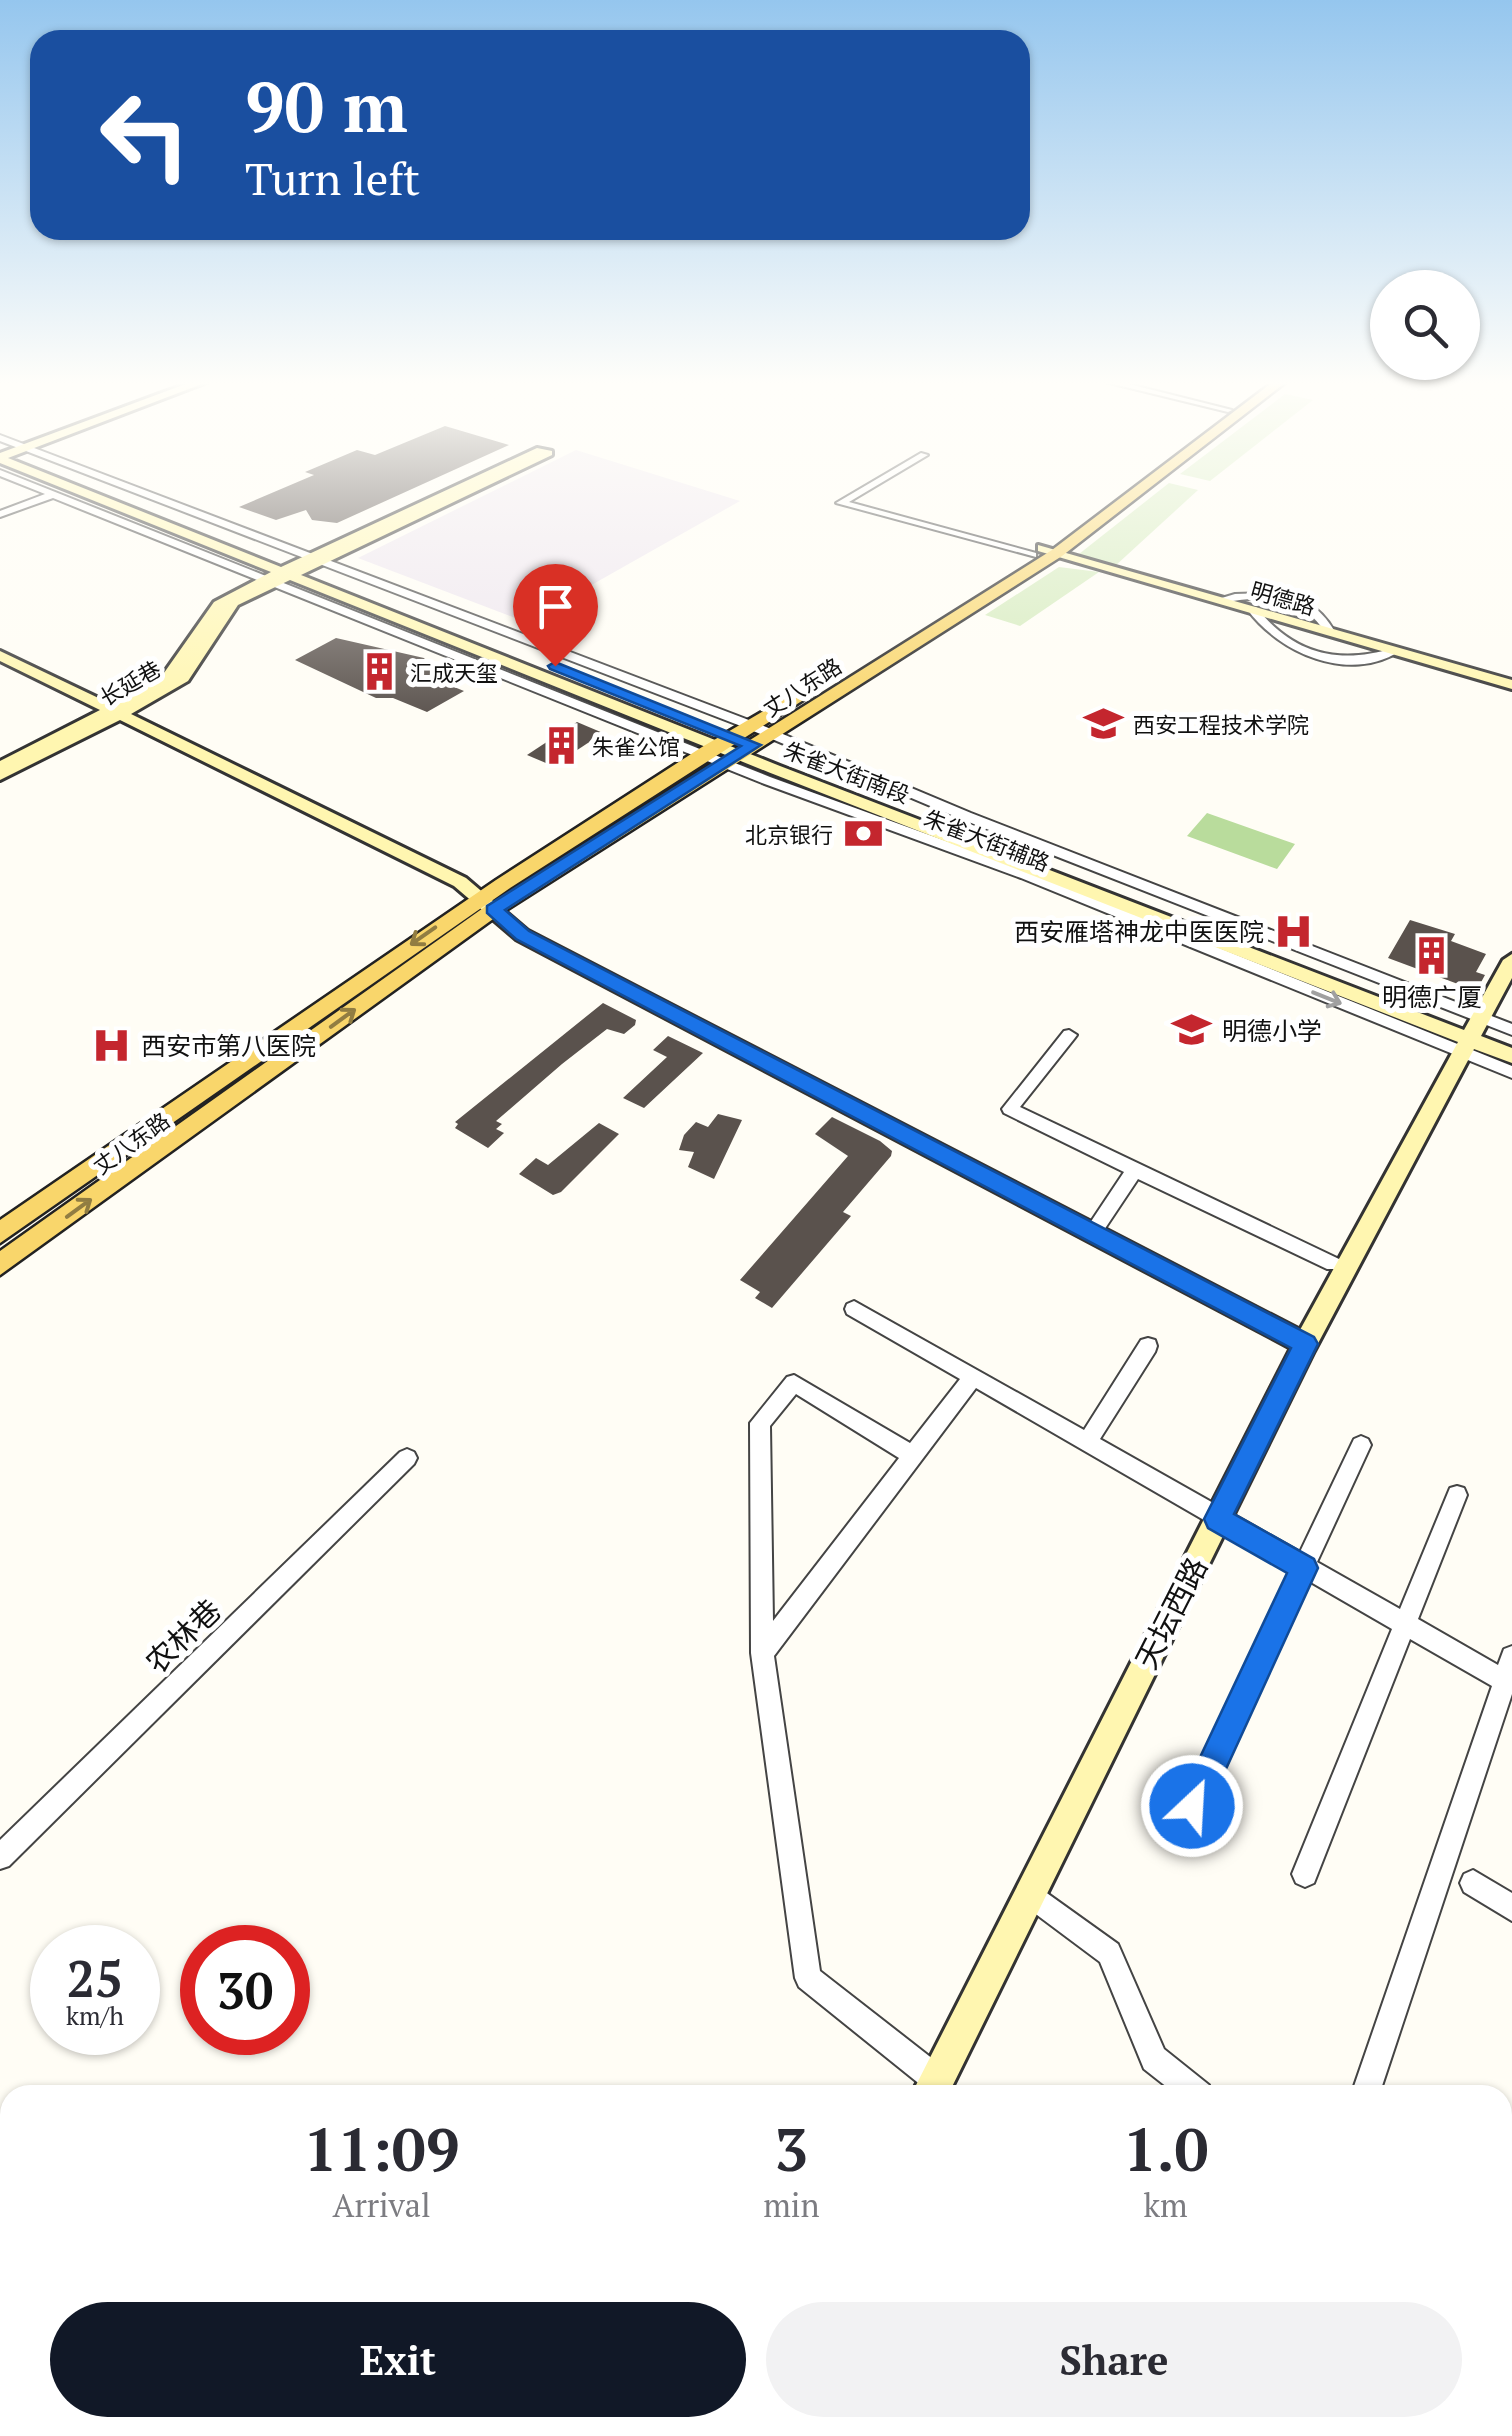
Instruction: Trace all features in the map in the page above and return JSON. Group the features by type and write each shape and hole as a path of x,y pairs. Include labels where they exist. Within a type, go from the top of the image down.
{"main road":[{"name":"丈八东路","path":"0,1233 715,744 1044,552 1117,496"},
{"name":"丈八东路","path":"0,1266 485,904 740,754 1123,496"}],"street":[{"path":"0,514 49,496"},
{"name":"朱雀大街辅路","path":"59,496 293,569 750,724 1471,1034 1512,1072"},
{"name":"朱雀大街南段","path":"115,496 715,744 1471,1034 1512,1056"},
{"name":"朱雀大街辅路","path":"115,496 293,569"},
{"path":"293,569 446,496"},
{"path":"293,569 453,496"},
{"path":"854,496 841,503 1044,552"},
{"name":"明德路","path":"1044,552 1512,685"},
{"name":"长延巷","path":"0,776 183,678 233,602 293,569"},
{"path":"1220,600 1252,594 1293,600 1324,618 1330,632"},
{"path":"1252,609 1268,633 1314,654 1377,660 1394,651"},
{"path":"0,655 460,882 522,935 1306,1344"},
{"name":"长延巷","path":"0,768 118,713"},
{"name":"天坛西路","path":"934,2085 1306,1344 1512,960"},
{"name":"朱雀大街辅路","path":"1471,1034 1512,1030"},
{"name":"朱雀大街南段","path":"1471,1034 1512,1043"},
{"path":"1069,1035 1010,1109 1333,1264"},
{"path":"1092,1234 1134,1170"},
{"path":"854,1309 1406,1626 1508,1669 1369,2085"},
{"path":"1087,1443 1148,1346"},
{"path":"762,1653 972,1377"},
{"path":"913,1456 794,1383 760,1423 762,1653 808,1978 930,2085"},
{"path":"1192,1806 1361,1445"},
{"name":"农林巷","path":"0,1857 407,1458"},
{"path":"1305,1874 1457,1495"},
{"path":"1473,1883 1512,1908"},
{"path":"1030,1894 1109,1953 1154,2059 1186,2085"}],"shaded area":[{"path":"484,496 723,496 740,501 526,622 358,558"}],"green space":[{"path":"1153,496 1192,496 1115,566 1079,554"},
{"path":"1059,567 1099,572 1020,626 985,615"},
{"path":"1207,813 1295,844 1277,869 1187,836"}],"building":[{"path":"266,496 397,496 337,523 312,520 306,510 276,520 239,507"},
{"name":"汇成天玺","path":"336,638 424,658 434,671 446,675 437,680 464,691 427,712 393,698 376,698 295,660"},
{"name":"朱雀公馆","path":"577,722 603,733 553,766 527,755"},
{"name":"明德广厦","path":"1410,920 1455,934 1451,941 1486,954 1476,972 1485,975 1479,986 1466,987 1388,958"},
{"path":"603,1003 636,1020 635,1025 624,1034 607,1029 562,1064 496,1121 502,1124 496,1129 504,1133 488,1148 455,1128 455,1122"},
{"path":"668,1036 703,1053 644,1108 623,1098 667,1057 653,1050"},
{"path":"718,1114 742,1120 714,1179 688,1167 694,1152 679,1150 684,1135 696,1122 708,1127"},
{"path":"832,1117 880,1141 892,1151 891,1156 843,1212 851,1216 772,1308 755,1298 760,1292 740,1280 848,1156 815,1134"},
{"path":"599,1123 619,1134 561,1192 553,1195 519,1174 536,1158 548,1165"}],"place":[{"name":"汇成天玺","path":"380,672"},
{"name":"西安工程技术学院","path":"1103,724"},
{"name":"朱雀公馆","path":"562,746"},
{"name":"北京银行","path":"863,834"},
{"name":"西安雁塔神龙中医医院","path":"1294,931"},
{"name":"明德广厦","path":"1432,955"},
{"name":"明德小学","path":"1192,1030"},
{"name":"西安市第八医院","path":"111,1045"}],"route":[{"path":"555,666 753,745 493,910 522,935 1306,1344 1218,1519 1304,1568 1192,1806"}]}
